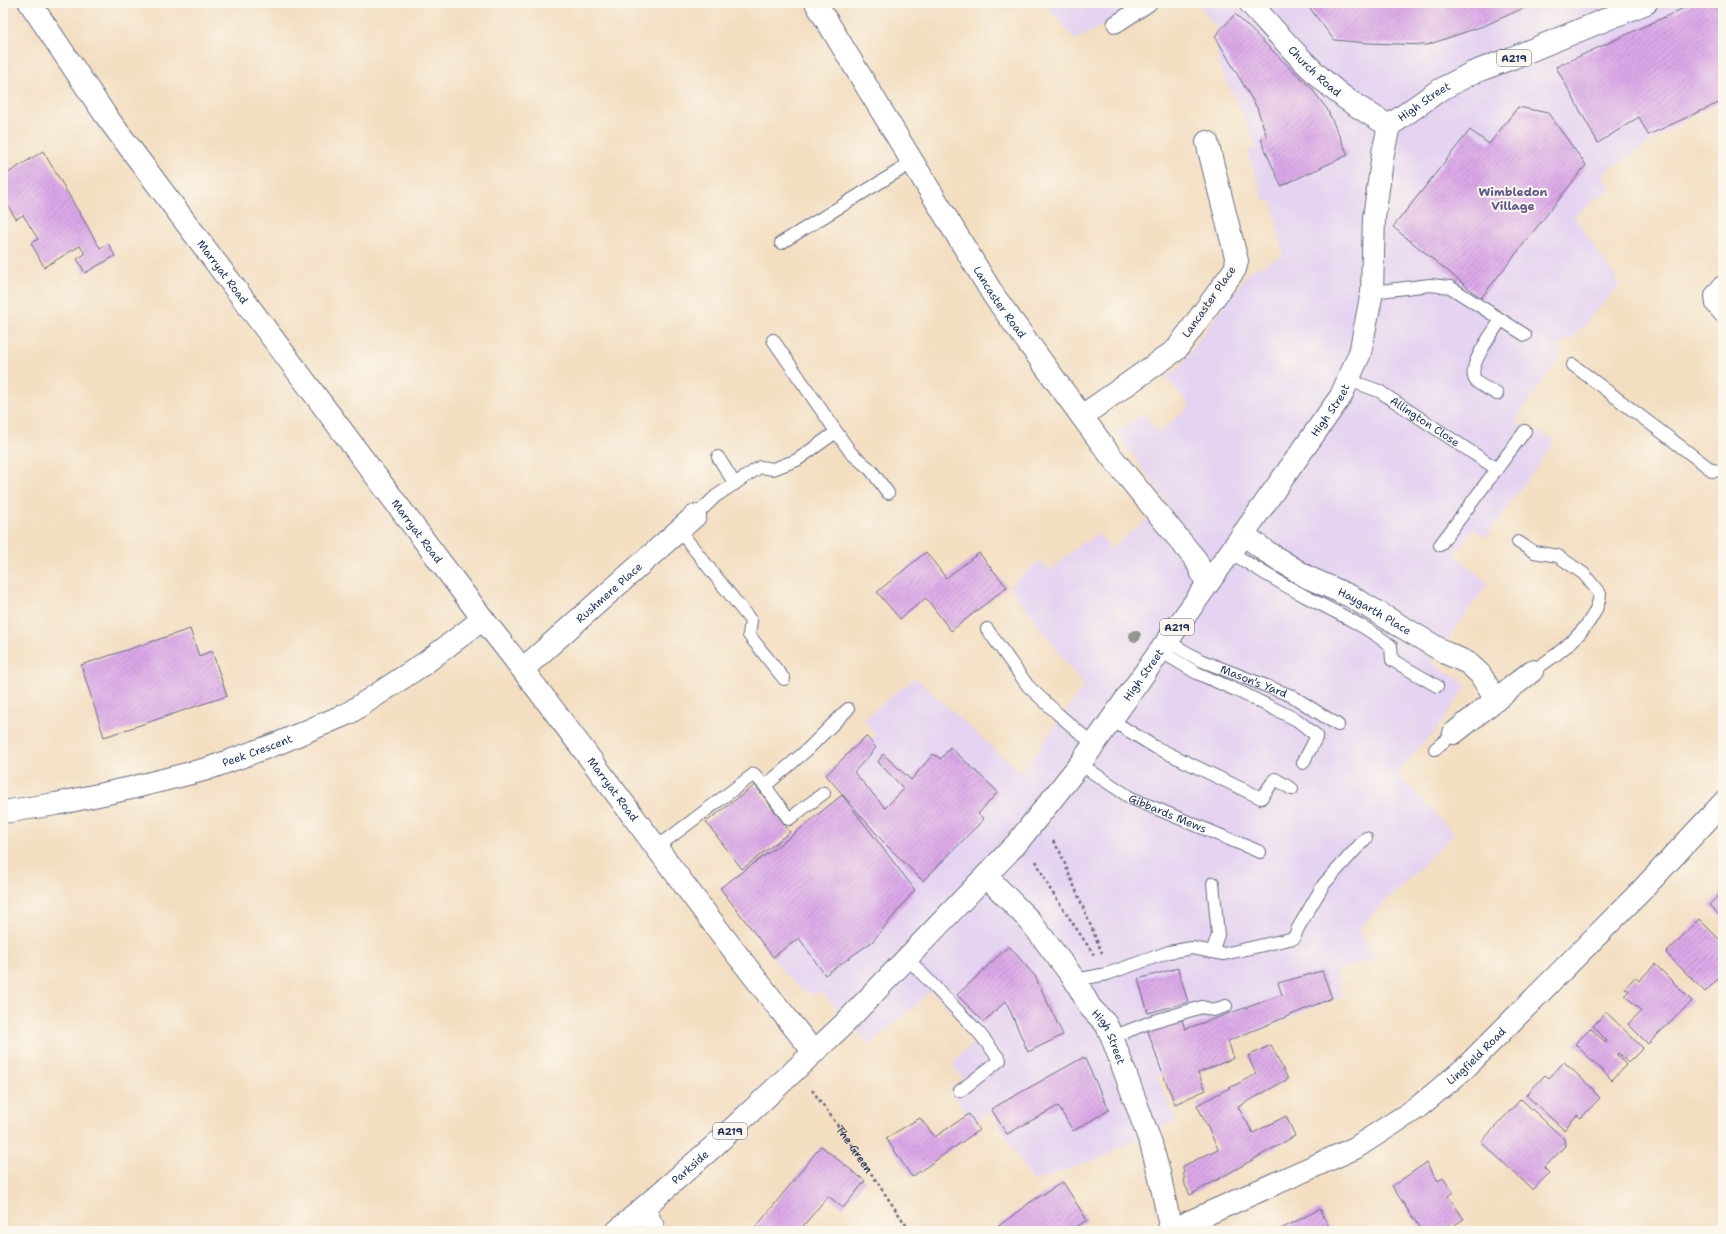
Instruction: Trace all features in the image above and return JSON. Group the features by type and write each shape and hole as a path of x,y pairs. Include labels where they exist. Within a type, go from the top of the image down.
{"street":[{"name":"Marryat Road","path":"30,3 106,116 483,619 523,669 741,962 814,1052"},
{"name":"Lancaster Road","path":"816,3 994,296 1110,455 1196,560 1207,584"},
{"path":"1116,24 1148,3"},
{"name":"Church Road","path":"1250,3 1288,45 1321,78 1346,98 1389,126"},
{"name":"High Street","path":"814,1052 986,876 1042,813 1080,764 1341,396 1360,353 1372,292 1374,218 1383,153 1389,126 1438,92 1472,73 1646,3"},
{"name":"Lancaster Place","path":"1082,416 1176,350 1235,269 1236,261 1207,142"},
{"path":"1723,287 1716,296 1717,304 1723,311"},
{"name":"Rushmere Place","path":"523,669 687,523"},
{"name":"Haygarth Place","path":"1243,534 1267,552 1307,577 1350,596 1446,653 1468,663 1480,674 1496,700"},
{"name":"Peek Crescent","path":"3,812 56,804 131,788 207,769 279,743 349,713 425,663 483,619"},
{"path":"1454,733 1532,671"},
{"name":"Lingfield Road","path":"1171,1231 1355,1148 1417,1108 1464,1069 1641,891 1723,803"},
{"name":"High Street","path":"986,876 1030,921 1075,980 1090,1007 1106,1024 1112,1036 1153,1151 1171,1231"},
{"name":"Parkside","path":"618,1231 714,1146 814,1052"},
{"path":"644,1209 653,1227 652,1231"}],"lane":[{"path":"781,243 913,162"},
{"path":"1372,292 1430,285 1450,287 1525,335"},
{"path":"1497,394 1476,381 1472,373 1474,362 1501,320"},
{"path":"773,340 851,453 871,470 888,493"},
{"path":"1572,365 1713,471 1723,470"},
{"name":"Allington Close","path":"1349,380 1379,391 1497,469"},
{"path":"1440,545 1525,431"},
{"path":"784,679 749,635 751,621 687,523 716,496 760,467 773,469 797,460 836,432"},
{"path":"718,457 735,484"},
{"path":"1518,542 1534,552 1558,556 1584,574 1600,594 1599,602 1592,618 1582,630 1553,658 1532,671"},
{"path":"1230,552 1299,594 1374,632 1391,646 1392,660 1437,686"},
{"path":"988,628 1028,686 1058,714 1094,744"},
{"path":"1163,646 1197,673 1297,720 1317,736 1303,763"},
{"name":"Mason's Yard","path":"1163,646 1292,696 1338,725"},
{"path":"765,786 807,750 848,709"},
{"path":"1111,720 1155,747 1261,798 1275,779 1292,789"},
{"path":"1435,749 1454,733"},
{"name":"Gibbards Mews","path":"1080,764 1131,798 1260,852"},
{"path":"656,848 754,774 765,786 789,819 824,793"},
{"path":"1075,980 1107,974 1169,952 1192,948 1224,954 1294,938 1298,928 1324,884 1366,838"},
{"path":"1212,952 1218,935 1213,883"},
{"path":"907,958 980,1034 1000,1060 960,1091"},
{"path":"1112,1036 1151,1022 1202,1007 1213,1010 1226,1006"}],"path":[{"path":"1053,842 1060,852 1071,877 1104,958 1107,974"},
{"path":"1035,860 1050,888 1098,960"},
{"name":"The Green","path":"796,1069 852,1145 910,1231"}],"shaded area":[{"path":"1045,3 1138,3 1109,22 1075,40"},
{"path":"1199,3 1723,3 1723,95 1602,174 1611,189 1574,216 1620,284 1570,341 1566,338 1558,349 1562,353 1515,422 1556,440 1487,537 1473,529 1455,555 1488,583 1431,663 1453,676 1456,676 1466,686 1436,731 1418,748 1398,774 1454,834 1358,929 1378,958 1335,971 1343,996 1181,1062 1183,1067 1157,1077 1176,1121 1093,1162 1091,1160 1070,1169 1033,1181 991,1112 972,1123 950,1089 963,1079 952,1064 962,1055 960,1054 972,1044 969,1032 932,990 870,1045 822,992 816,994 801,989 783,972 773,957 799,938 872,942 915,891 830,776 875,736 863,719 915,678 1021,773 1084,686 1009,586 1040,561 1050,571 1084,541 1086,543 1099,533 1110,549 1140,525 1169,505 1117,433 1144,413 1158,433 1190,406 1165,376 1178,370 1229,298 1240,287 1239,286 1250,271 1283,256 1272,200 1265,202 1247,152 1256,148 1244,116 1220,68 1214,31 1218,28 1210,20"}],"building":[{"path":"1306,3 1535,3 1486,25 1427,45 1334,40"},
{"path":"1695,3 1723,3 1723,101 1648,135 1639,117 1598,143 1556,67"},
{"path":"1235,14 1312,89 1327,109 1348,155 1281,186 1261,140 1267,137 1257,108 1215,36"},
{"path":"1518,107 1548,113 1586,165 1481,298 1393,227 1470,130 1489,144"},
{"path":"43,151 100,248 108,243 115,256 85,273 77,259 85,254 80,246 44,267 31,243 38,239 23,215 16,219 3,198 3,176"},
{"path":"926,552 946,578 979,553 1007,587 951,631 926,598 900,619 877,592"},
{"path":"190,629 199,656 212,651 227,696 104,737 81,665"},
{"path":"866,736 876,748 854,772 885,808 904,789 878,762 883,754 911,780 933,754 941,759 950,747 998,792 978,814 984,819 923,881 886,845 826,775"},
{"path":"755,785 790,832 742,869 706,822"},
{"path":"842,795 915,890 872,942 825,975 799,938 773,957 720,888 790,837"},
{"path":"1723,891 1723,919 1709,905"},
{"path":"1699,919 1723,943 1723,974 1705,992 1666,953"},
{"path":"1009,946 1035,976 1063,1035 1028,1052 1006,1001 984,1022 957,995"},
{"path":"1655,964 1692,1001 1648,1044 1628,1024 1641,1011 1625,995 1629,991 1625,988 1635,977 1639,981"},
{"path":"1178,968 1188,1002 1148,1013 1138,979"},
{"path":"1322,971 1332,998 1228,1041 1234,1058 1198,1073 1206,1090 1175,1104 1147,1029 1181,1017 1185,1029 1282,995 1278,983"},
{"path":"1606,1012 1643,1048 1628,1063 1618,1053 1617,1055 1626,1065 1612,1080 1575,1044 1590,1028 1606,1043 1607,1041 1593,1026"},
{"path":"1271,1045 1288,1079 1238,1107 1253,1133 1286,1116 1295,1136 1190,1195 1185,1185 1183,1166 1218,1149 1197,1105 1256,1074 1248,1056"},
{"path":"1084,1057 1109,1110 1073,1131 1058,1106 1007,1134 991,1109"},
{"path":"1564,1062 1594,1090 1593,1091 1600,1098 1581,1118 1577,1115 1564,1130 1526,1095 1545,1075 1549,1078"},
{"path":"1521,1099 1564,1139 1565,1146 1544,1168 1549,1173 1533,1190 1481,1142"},
{"path":"969,1114 979,1130 912,1177 886,1138 920,1118 935,1137"},
{"path":"821,1146 865,1181 843,1208 828,1196 799,1231 753,1231"},
{"path":"1426,1163 1438,1181 1443,1178 1453,1192 1448,1196 1464,1219 1445,1231 1425,1231 1423,1228 1421,1230 1392,1186"},
{"path":"1063,1182 1087,1220 1070,1231 992,1231 1029,1203"},
{"path":"1320,1209 1331,1231 1277,1231"}],"district":[{"name":"Wimbledon Village","path":"1513,199"}]}
